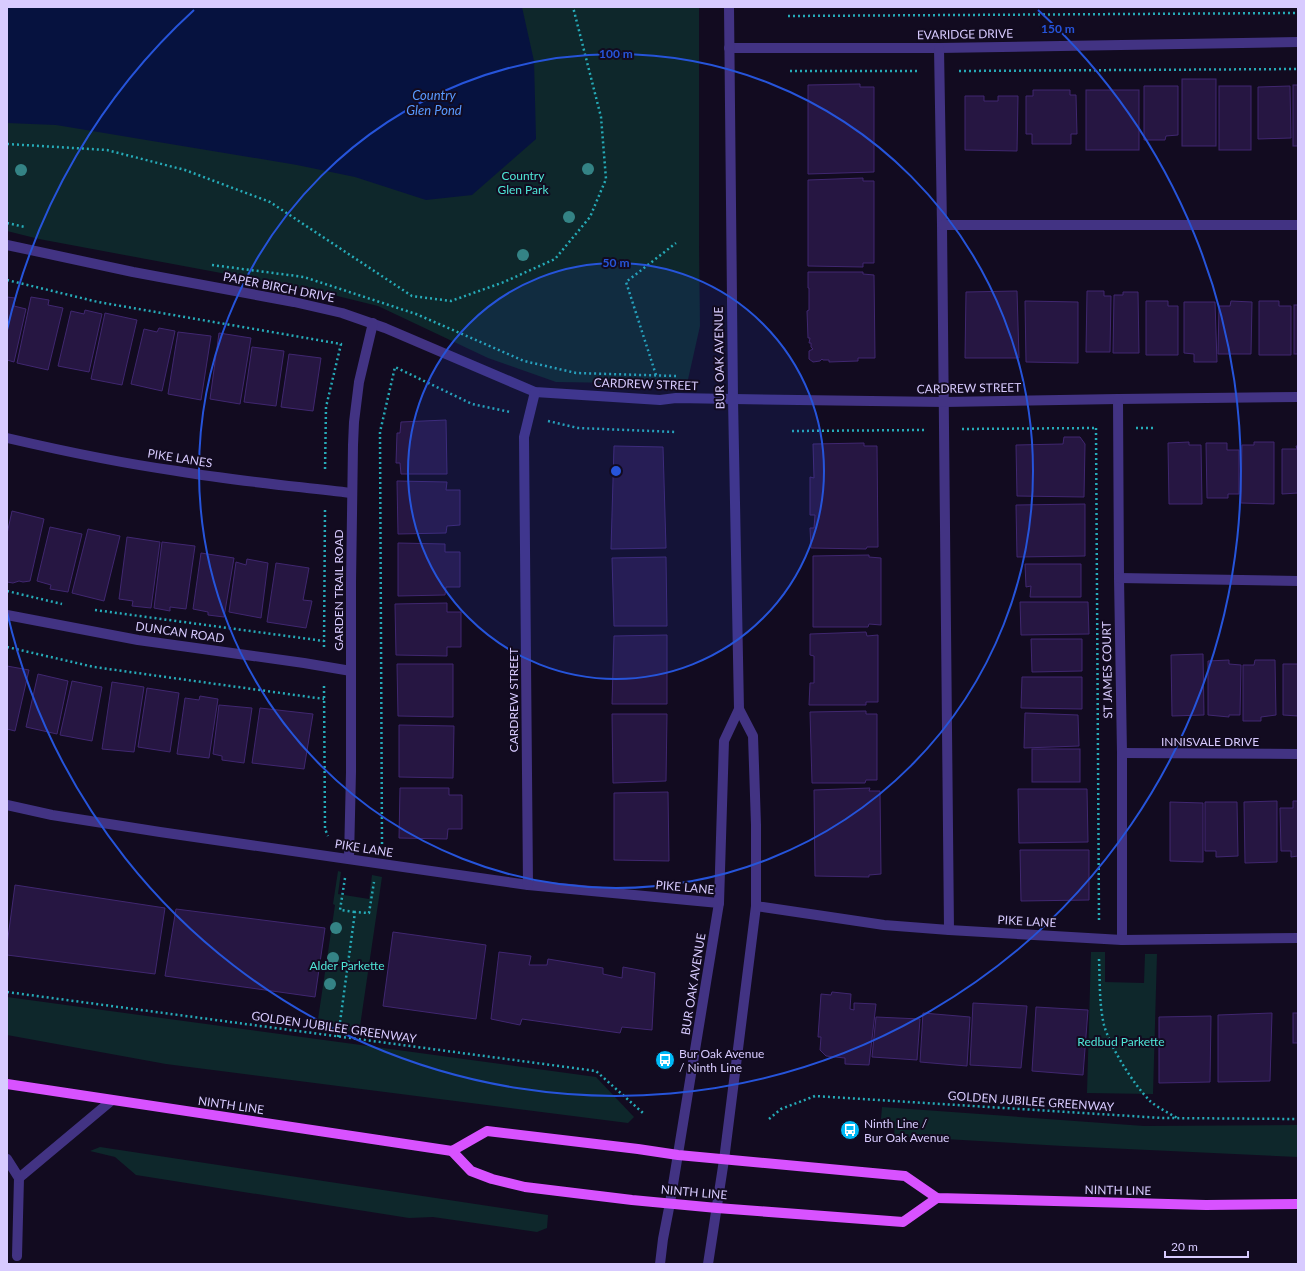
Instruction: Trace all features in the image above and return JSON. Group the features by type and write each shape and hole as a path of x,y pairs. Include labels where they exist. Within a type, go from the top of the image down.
{"main road":[{"name":"NINTH LINE","path":"7,1084 111,1101 452,1151 471,1171 492,1179 525,1187 717,1208 903,1222 937,1198 1206,1205 1298,1204"},
{"path":"452,1151 487,1131 724,1160 905,1176 937,1198"}],"street":[{"name":"BUR OAK AVENUE","path":"660,1264 719,903 724,741 739,709 733,399 729,7"},
{"name":"EVARIDGE DRIVE","path":"729,48 939,48 1298,42"},
{"path":"939,48 949,930"},
{"path":"942,225 1298,225"},
{"name":"PAPER BIRCH DRIVE","path":"7,245 133,272 342,313 373,324 535,392"},
{"name":"GARDEN TRAIL ROAD","path":"349,858 351,772 351,493 353,437 356,400 373,324"},
{"name":"CARDREW STREET","path":"528,885 524,437 535,392 660,400 676,398 944,402 1298,397"},
{"name":"ST JAMES COURT","path":"1118,399 1122,753 1122,940"},
{"name":"PIKE LANES","path":"7,438 120,462 176,471 351,493"},
{"path":"1119,578 1298,581"},
{"name":"DUNCAN ROAD","path":"7,615 138,640 351,671"},
{"name":"BUR OAK AVENUE","path":"708,1264 724,1160 756,906 756,817 753,736 739,709"},
{"name":"INNISVALE DRIVE","path":"1122,753 1298,754"},
{"name":"PIKE LANE","path":"7,805 52,815 153,831 349,858 528,885 719,903"},
{"name":"PIKE LANE","path":"756,906 884,925 949,930 1122,940 1298,938"},
{"path":"19,1178 111,1101"},
{"path":"7,1159 19,1178 17,1256"}],"path":[{"path":"7,144 107,150 185,170 270,202 412,296 451,301 504,282 555,259 590,217 606,179 601,117 573,7"},
{"path":"788,16 1298,13"},
{"path":"790,71 1298,69"},
{"path":"656,375 626,282 676,243"},
{"path":"7,280 98,302 341,344 326,407 324,641 325,830 346,874 340,910 369,913 377,863 382,844 380,432 395,366 472,404 578,428 676,432"},
{"path":"7,591 67,605"},
{"path":"90,609 324,641"},
{"path":"7,647 94,667 324,699"},
{"path":"338,1037 354,912"},
{"name":"GOLDEN JUBILEE GREENWAY","path":"7,992 596,1071 643,1113"},
{"name":"GOLDEN JUBILEE GREENWAY","path":"769,1119 781,1109 815,1096 1162,1118 1298,1119"}],"green space":[{"name":"Country Glen Park","path":"7,7 699,7 700,326 687,384 556,382 488,358 378,306 317,291 39,239 7,231"},
{"name":"Alder Parkette","path":"338,871 341,872 338,894 369,899 372,875 382,877 359,1033 317,1026 335,905 333,904"},
{"name":"Redbud Parkette","path":"1091,952 1105,952 1105,982 1144,983 1145,954 1157,954 1153,1094 1087,1093"},
{"path":"7,997 596,1077 634,1117 628,1123 166,1064 7,1035"},
{"path":"882,1107 1144,1126 1298,1125 1298,1157 1063,1146 894,1136 895,1122 881,1119"},
{"path":"100,1147 548,1215 547,1228 537,1232 433,1217 409,1218 136,1175 115,1157 90,1151"}],"water":[{"name":"Country Glen Pond","path":"7,7 522,7 534,61 536,139 472,195 426,200 355,177 297,165 56,125 7,123"}],"building":[{"path":"1182,79 1216,79 1216,146 1182,146"},
{"path":"860,84 860,87 874,87 874,172 808,174 808,85"},
{"path":"1293,85 1298,85 1298,146 1293,146"},
{"path":"1144,86 1178,86 1178,135 1166,136 1165,140 1144,140"},
{"path":"1219,86 1251,86 1251,150 1219,150"},
{"path":"1290,86 1291,138 1258,139 1258,87"},
{"path":"1033,90 1070,90 1070,95 1076,95 1077,134 1071,134 1071,144 1032,144 1032,134 1026,134 1026,96 1033,96"},
{"path":"1086,90 1139,90 1139,150 1086,150"},
{"path":"965,96 984,96 984,101 998,101 998,96 1018,96 1017,151 965,150"},
{"path":"863,178 863,181 874,181 874,263 863,263 863,267 808,266 808,180"},
{"path":"808,272 863,272 863,274 874,275 875,358 858,358 858,361 829,362 829,360 822,359 820,361 813,362 809,359 809,351 813,349 811,347 811,343 809,343 810,338 808,338"},
{"path":"1017,291 1019,358 965,358 966,292"},
{"path":"1087,291 1104,291 1104,296 1111,296 1110,352 1086,352"},
{"path":"1123,292 1138,292 1139,353 1113,353 1114,295 1123,295"},
{"path":"7,297 15,298 14,306 26,309 14,362 7,360"},
{"path":"31,297 49,300 48,305 63,308 48,370 17,363"},
{"path":"1025,301 1078,302 1078,363 1026,362"},
{"path":"1146,301 1168,301 1168,306 1178,306 1178,355 1146,355"},
{"path":"1231,301 1252,302 1251,354 1218,354 1219,306 1230,306"},
{"path":"1259,301 1279,301 1279,306 1291,306 1291,355 1259,355"},
{"path":"1184,302 1215,302 1217,362 1194,362 1194,354 1184,353"},
{"path":"1294,305 1298,305 1298,354 1294,354"},
{"path":"85,310 102,314 89,372 58,366 71,311 84,314"},
{"path":"105,313 137,320 122,385 91,379"},
{"path":"159,328 175,331 162,391 131,384 144,329 157,332"},
{"path":"178,332 211,336 201,400 168,394"},
{"path":"219,333 251,338 240,404 210,399"},
{"path":"252,347 284,351 276,406 244,402"},
{"path":"289,354 321,358 313,411 281,407"},
{"path":"446,420 447,474 401,474 400,463 396,463 397,433 400,433 401,422"},
{"path":"1064,437 1080,437 1085,444 1084,497 1017,496 1016,445 1063,444"},
{"path":"1189,442 1189,445 1201,445 1202,504 1169,504 1168,443"},
{"path":"1254,442 1274,442 1274,504 1241,503 1242,445 1254,445"},
{"path":"864,443 864,446 877,446 878,547 867,547 866,549 811,548 810,528 814,528 815,515 810,515 810,477 814,478 813,444"},
{"path":"1206,443 1227,443 1227,450 1239,450 1239,494 1228,494 1228,498 1207,498"},
{"path":"614,446 663,447 666,548 611,549"},
{"path":"1296,446 1298,446 1298,493 1282,494 1282,449 1297,449"},
{"path":"397,481 447,482 446,490 460,490 460,525 447,526 446,533 398,534"},
{"path":"1085,504 1085,556 1017,557 1016,505"},
{"path":"12,511 44,519 30,581 19,581 13,583 7,582 7,534"},
{"path":"50,527 82,534 68,592 50,589 51,585 37,581"},
{"path":"88,529 120,536 104,601 72,593"},
{"path":"127,537 160,542 151,608 132,606 133,601 119,599"},
{"path":"162,542 195,546 186,609 170,607 170,611 154,608"},
{"path":"398,543 445,544 445,552 460,552 460,587 446,587 445,595 398,596"},
{"path":"201,553 234,558 224,617 208,615 208,612 193,609"},
{"path":"869,555 869,557 881,558 881,625 869,624 868,627 813,627 813,556"},
{"path":"666,557 667,626 614,626 612,558"},
{"path":"247,559 268,563 261,618 229,612 236,562 246,565"},
{"path":"276,563 309,568 303,600 312,601 306,628 267,622"},
{"path":"1025,564 1081,564 1081,597 1030,597 1031,586 1026,587"},
{"path":"1020,602 1088,602 1089,634 1021,635"},
{"path":"447,603 447,612 461,612 461,647 447,647 447,656 396,655 395,604"},
{"path":"866,632 867,636 878,635 878,702 866,702 866,705 809,705 810,683 814,683 814,656 810,655 810,634"},
{"path":"667,635 667,704 612,704 614,636"},
{"path":"1031,639 1082,639 1082,671 1032,672"},
{"path":"1203,654 1204,715 1172,716 1171,655"},
{"path":"1229,660 1229,664 1241,665 1240,715 1229,715 1229,717 1208,715 1208,661"},
{"path":"1255,660 1275,660 1276,715 1261,717 1261,721 1243,721 1243,665 1254,665"},
{"path":"397,664 453,664 453,717 398,716"},
{"path":"1283,664 1298,664 1298,716 1283,715"},
{"path":"7,666 29,670 15,731 7,729"},
{"path":"38,674 68,681 57,734 26,727"},
{"path":"1022,677 1082,677 1082,709 1021,708"},
{"path":"72,681 102,687 92,741 60,735"},
{"path":"112,682 144,687 134,752 102,749"},
{"path":"147,688 179,693 170,752 138,747"},
{"path":"200,696 218,699 209,758 177,754 185,698 199,700"},
{"path":"219,705 252,708 244,763 222,760 222,756 213,754"},
{"path":"260,708 313,714 304,769 252,763"},
{"path":"866,711 866,714 877,714 877,780 866,780 865,783 812,783 810,712"},
{"path":"1025,713 1078,715 1079,746 1024,748"},
{"path":"612,714 667,714 666,781 613,783"},
{"path":"399,725 454,726 453,778 399,777"},
{"path":"1032,749 1080,749 1080,782 1032,782"},
{"path":"400,788 449,788 449,795 462,795 462,829 448,829 447,839 399,838"},
{"path":"870,788 869,791 880,791 881,874 869,875 869,877 815,876 814,790"},
{"path":"1018,789 1087,789 1088,842 1019,843"},
{"path":"668,792 669,861 614,860 614,793"},
{"path":"1277,801 1277,862 1245,863 1244,802"},
{"path":"1293,801 1298,801 1298,856 1291,857 1291,851 1281,851 1280,808 1293,808"},
{"path":"1170,802 1203,803 1203,862 1170,861"},
{"path":"1205,802 1237,802 1238,856 1216,857 1216,851 1205,851"},
{"path":"1020,850 1089,850 1089,900 1021,901"},
{"path":"15,885 165,908 155,974 7,955"},
{"path":"176,909 325,928 315,997 165,976"},
{"path":"393,932 486,945 476,1019 383,1006"},
{"path":"499,952 531,956 529,965 547,965 548,959 603,968 603,974 622,978 623,967 655,973 652,1030 622,1027 620,1033 522,1019 520,1025 491,1019"},
{"path":"832,992 851,994 850,1009 854,1010 854,1003 876,1004 869,1065 845,1064 845,1058 826,1056 820,1050 821,1037 818,1037 821,994 831,995"},
{"path":"973,1003 1027,1006 1021,1068 970,1065"},
{"path":"1036,1007 1088,1010 1083,1075 1032,1071"},
{"path":"923,1013 970,1017 967,1066 920,1062"},
{"path":"1272,1013 1270,1081 1218,1082 1218,1015"},
{"path":"1293,1013 1298,1013 1298,1043 1293,1043"},
{"path":"1211,1016 1210,1082 1159,1083 1159,1017"},
{"path":"876,1017 920,1019 917,1060 872,1057"}],"place":[{"name":"Bur Oak Avenue / Ninth Line","path":"665,1060"},
{"name":"Ninth Line / Bur Oak Avenue","path":"850,1130"}]}
